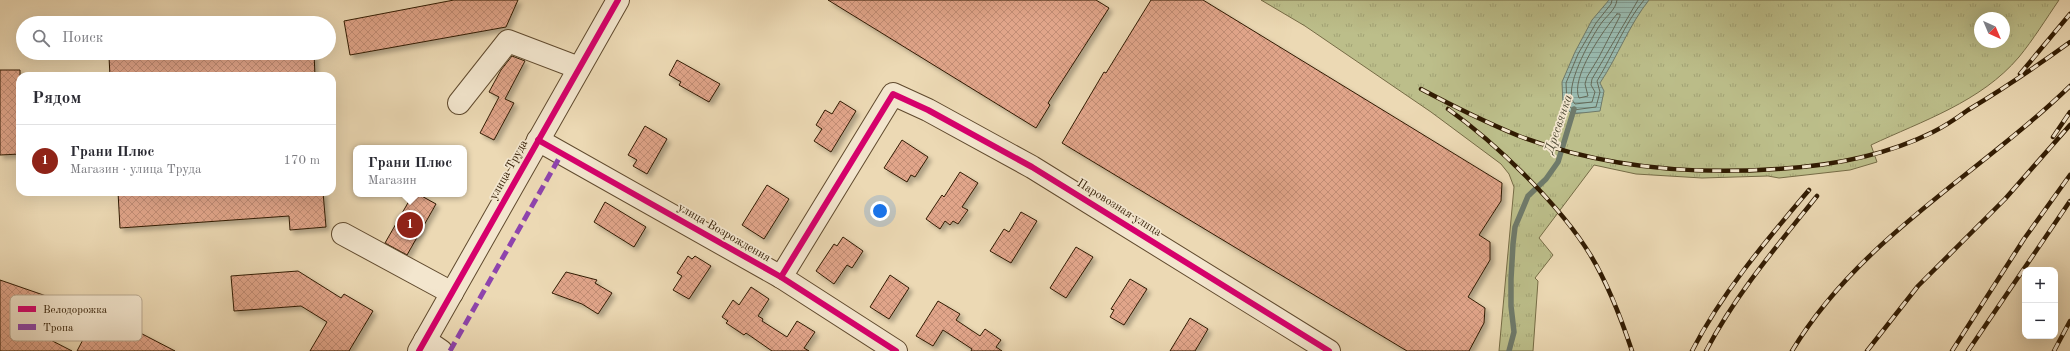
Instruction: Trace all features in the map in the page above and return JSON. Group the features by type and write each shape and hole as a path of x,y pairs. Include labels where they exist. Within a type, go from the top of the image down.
{"street":[{"name":"улица Труда","path":"428,347 452,293 618,0"},
{"path":"459,103 508,41 579,68"},
{"name":"Паровозная улица","path":"781,277 893,94 928,110 1032,167 1328,351"},
{"name":"улица Возрождения","path":"538,140 781,277 896,351"},
{"path":"343,234 452,293"}],"green space":[{"path":"1261,0 2059,0 2019,57 2004,73 1969,98 1950,109 1871,145 1877,162 1850,170 1779,178 1768,176 1702,178 1636,174 1594,165 1539,238 1553,255 1535,278 1538,281 1533,351 1499,351 1514,187 1509,174 1501,164 1431,112 1305,26"}],"water":[{"path":"1609,0 1649,0 1629,30 1600,83 1604,91 1600,111 1572,114 1563,105 1562,82 1575,52 1592,20"}],"building":[{"path":"454,0 518,0 506,27 350,55 344,21"},
{"path":"828,0 1096,0 1109,8 1048,103 1050,105 1036,128"},
{"path":"1151,0 1203,0 1502,183 1501,201 1479,235 1490,242 1490,260 1468,297 1485,308 1484,323 1469,351 1407,351 1062,143 1104,72 1106,73"},
{"path":"512,56 525,61 505,99 514,103 494,140 480,133 499,97 489,92 501,70"},
{"path":"109,60 314,60 315,72 110,72"},
{"path":"677,60 720,84 709,102 679,85 681,82 669,75"},
{"path":"0,70 20,70 20,72 16,72 16,154 0,155"},
{"path":"840,101 856,111 831,152 814,141 822,129 816,125 825,110 832,114"},
{"path":"645,126 667,139 647,174 633,166 637,160 628,155"},
{"path":"902,140 928,157 915,177 911,175 907,182 884,168"},
{"path":"960,172 978,183 962,207 968,210 958,224 953,221 950,225 945,221 940,229 926,219 942,195 944,197"},
{"path":"767,185 789,199 764,239 742,225"},
{"path":"118,196 323,196 326,227 290,230 289,216 120,228"},
{"path":"411,197 423,197 436,204 407,255 385,243"},
{"path":"605,202 646,227 634,247 594,222"},
{"path":"1021,212 1037,221 1011,263 990,251 1004,229 1009,232"},
{"path":"843,237 863,251 852,268 847,265 834,284 816,271 834,244 837,246"},
{"path":"1076,247 1093,257 1066,298 1050,288"},
{"path":"688,256 692,259 695,256 711,266 689,299 673,290 682,276 677,273"},
{"path":"298,271 341,298 344,294 373,311 349,351 310,351 327,322 301,306 234,311 231,276"},
{"path":"566,272 597,280 595,283 612,293 598,314 582,304 552,293"},
{"path":"890,275 909,288 889,319 870,307"},
{"path":"1130,279 1147,289 1124,325 1110,317 1114,310 1111,309"},
{"path":"0,280 43,295 10,295 10,341 53,341 72,351 0,351"},
{"path":"751,287 769,299 758,316 763,319 762,321 787,337 797,321 815,332 804,348 809,351 772,351 746,333 744,335 726,323 728,321 722,317 733,300 739,305"},
{"path":"938,301 960,314 956,320 980,336 985,329 1001,340 996,347 1002,351 971,351 972,349 943,330 933,346 916,336"},
{"path":"1190,318 1208,329 1195,351 1170,351"},
{"path":"142,334 175,351 77,351 82,341 142,341"}],"waterway":[{"name":"Дресвянка","path":"1509,351 1514,332 1511,306 1511,279 1515,227 1528,196 1546,179 1558,162 1574,109"}],"railway":[{"path":"2020,74 2070,14"},
{"path":"1421,89 1469,114 1519,136 1550,147 1614,162 1712,171 1797,168 1837,162 1877,153 1933,132 2020,77 2070,42"},
{"path":"1792,351 1820,311 1851,274 1922,210 1997,149 2070,86"},
{"path":"1448,109 1467,123 1506,157 1526,176 1563,217 1591,256 1597,267 1619,314 1632,351"},
{"path":"2053,137 2070,112"},
{"path":"1867,351 1918,286 2005,199 2070,125"},
{"path":"1952,351 2024,239 2070,175"},
{"path":"1692,351 1704,329 1731,287 1809,190"},
{"path":"1706,351 1730,310 1744,290 1817,196"},
{"path":"1968,351 2070,201"},
{"path":"2054,351 2070,321"}],"marked path":[{"path":"450,351 562,153"}],"cycle path":[{"path":"419,351 618,0"},
{"path":"781,277 893,94 928,110 1032,167 1329,351"},
{"path":"538,140 781,277 896,351"}],"place":[{"name":"Грани Плюс","path":"410,225"}]}
